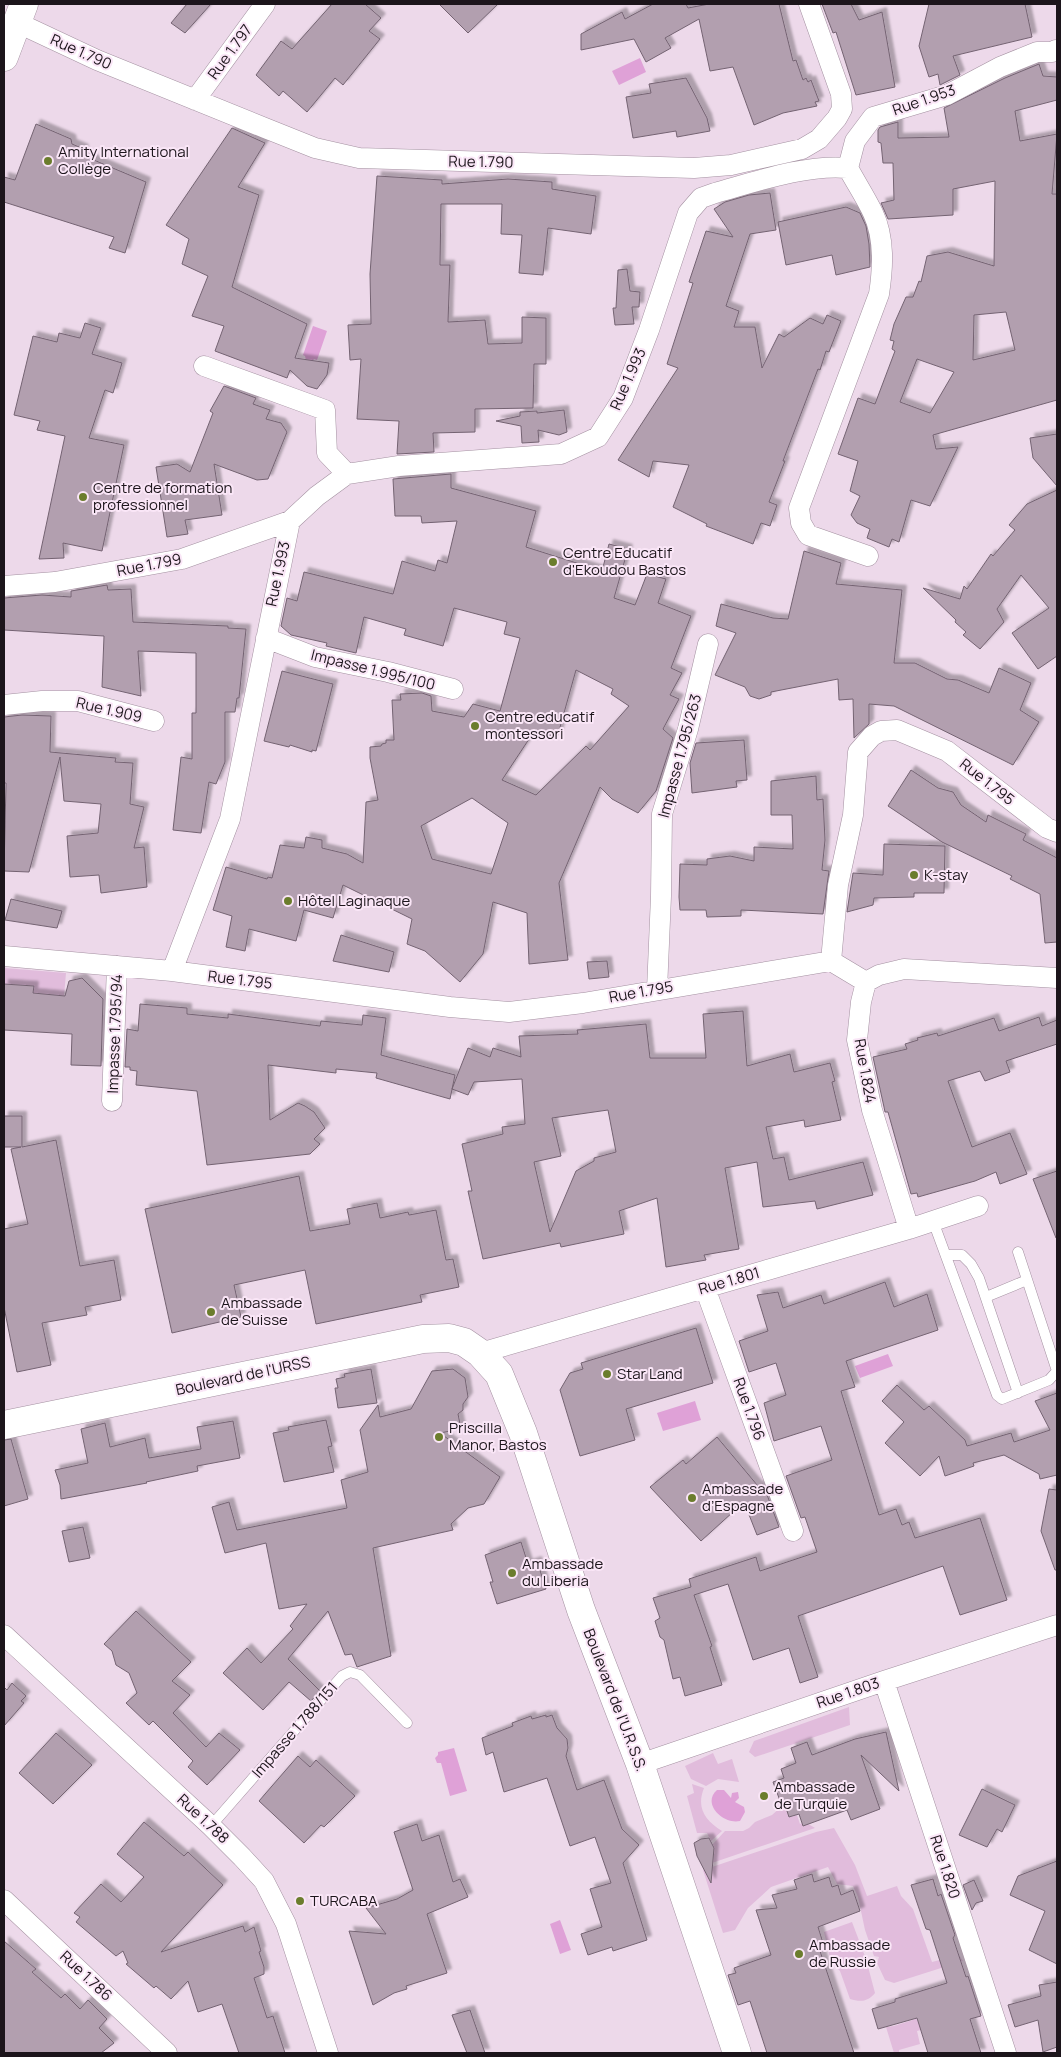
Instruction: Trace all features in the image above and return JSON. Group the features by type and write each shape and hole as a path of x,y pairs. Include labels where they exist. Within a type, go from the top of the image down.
{"street":[{"name":"Rue 1.797","path":"195,100 264,4"},
{"name":"Rue 1.790","path":"19,9 97,60 315,148 359,158 694,168 731,165 802,149 819,139 837,118 842,109 841,94 809,4"},
{"path":"4,57 19,9"},
{"name":"Rue 1.953","path":"848,168 855,141 873,116 947,95 1000,67 1037,52 1052,52 1056,50"},
{"path":"694,168 701,198 802,171 836,167 848,168 874,215 879,233 883,270 880,294 799,508 801,523 808,535 868,556"},
{"name":"Rue 1.993","path":"172,971 230,819 290,521 347,474 400,466 561,454 598,437 623,398 649,330 688,213 701,198"},
{"path":"204,366 325,410 327,453 347,474"},
{"name":"Rue 1.799","path":"4,586 55,582 182,560 290,521"},
{"name":"Impasse 1.995/100","path":"266,638 315,657 388,672 453,689"},
{"name":"Impasse 1.795/263","path":"657,990 662,896 662,814 688,729 708,644"},
{"name":"Rue 1.909","path":"4,705 42,700 78,701 154,721"},
{"name":"Rue 1.795","path":"4,956 172,971 450,1007 509,1012 583,1003 831,961 838,885 853,814 858,752 872,736 881,730 897,730 947,751 1047,828 1057,832"},
{"path":"831,961 866,982 879,975 904,969 1057,978"},
{"name":"Impasse 1.795/94","path":"112,1101 117,966"},
{"name":"Rue 1.824","path":"866,982 860,1002 858,1040 872,1110 909,1229"},
{"name":"Rue 1.801","path":"480,1353 909,1229 978,1206"},
{"name":"Rue 1.796","path":"704,1288 793,1530"},
{"name":"Boulevard de l'URSS","path":"4,1425 423,1339 449,1338 464,1342 480,1353"},
{"name":"Boulevard de l'U.R.S.S.","path":"480,1353 499,1374 523,1434 581,1610 640,1764 737,2053"},
{"name":"Rue 1.803","path":"640,1764 884,1681 1057,1625"},
{"name":"Rue 1.788","path":"4,1635 211,1826 264,1881 286,1924 328,2053"},
{"name":"Rue 1.820","path":"884,1681 1006,2053"},
{"name":"Rue 1.786","path":"4,1900 167,2053"}],"lane":[{"path":"933,1221 997,1395 1002,1399 1049,1380 1057,1371 1018,1252"},
{"path":"946,1255 962,1255 971,1264 979,1278 1018,1393"},
{"path":"986,1297 1027,1280"},
{"name":"Impasse 1.788/151","path":"211,1826 342,1676 350,1672 360,1675 407,1723"}],"shaded area":[{"path":"640,58 646,72 619,85 612,71"},
{"path":"313,326 327,331 317,360 314,359 312,362 306,360 303,355"},
{"path":"4,968 66,973 64,996 33,993 33,986 4,984"},
{"path":"888,1354 893,1366 860,1378 855,1366"},
{"path":"695,1401 701,1420 663,1431 657,1413"},
{"path":"849,1707 850,1725 755,1757 749,1752 754,1741"},
{"path":"454,1748 467,1791 450,1796 441,1763 437,1763 435,1758 438,1752"},
{"path":"713,1753 718,1764 732,1759 739,1782 718,1779 706,1786 691,1779 685,1766"},
{"path":"692,1784 704,1788 701,1802 704,1813 722,1831 711,1841 707,1833 697,1833 687,1796 694,1793"},
{"path":"717,1790 724,1790 731,1798 732,1793 738,1792 739,1798 735,1802 744,1807 745,1812 740,1821 727,1820 716,1812 712,1801"},
{"path":"781,1807 788,1811 791,1817 797,1815 800,1824 805,1822 815,1828 706,1865 712,1845 725,1831 743,1831 755,1822 772,1815"},
{"path":"834,1828 855,1865 867,1896 897,1886 901,1896 913,1909 932,1962 959,1955 963,1961 894,1983 885,1980 877,1963 879,1957 874,1956 865,1930 858,1897 853,1886 837,1884 828,1867 771,1887 748,1908 735,1930 723,1933 703,1870 816,1832"},
{"path":"560,1920 571,1950 560,1954 550,1924"},
{"path":"852,1922 866,1959 875,1993 870,1998 857,2001 850,1999 840,1971 831,1962 824,1932"},
{"path":"931,2014 936,2026 917,2031 920,2044 899,2050 899,2053 894,2053 886,2027"}],"building":[{"path":"187,4 211,4 185,33 171,23"},
{"path":"332,4 365,4 381,18 369,31 380,39 343,85 335,78 307,112 283,91 279,96 256,75 281,41 292,49"},
{"path":"439,4 498,4 468,33"},
{"path":"653,4 686,4 688,8 709,4 779,4 793,61 796,60 803,80 806,78 808,82 811,80 819,101 815,102 817,106 783,113 754,125 733,67 710,71 699,19 665,38 671,48 646,62 634,39 581,50 581,34 622,12 625,19"},
{"path":"822,4 851,4 859,20 882,12 895,87 856,95 836,32 833,33"},
{"path":"929,4 1025,4 1032,37 953,56 960,75 940,85 938,74 929,77 919,46"},
{"path":"1039,64 1043,76 1057,77 1057,100 1015,111 1020,141 1057,134 1052,194 1057,194 1057,400 933,435 936,449 958,447 930,506 911,500 899,542 892,539 889,547 867,538 870,529 857,523 851,515 860,496 850,491 858,461 838,454 858,398 875,404 895,351 892,349 894,341 890,340 894,324 906,297 913,297 919,281 921,282 927,256 948,252 994,266 995,181 953,189 953,215 888,219 881,203 894,200 893,163 883,163 881,143 878,142 878,130 880,127 898,122 898,138 949,137 944,108 1005,78","holes":["1006,312 1015,350 973,360 974,315","917,359 954,372 930,413 900,402"]},
{"path":"686,78 707,118 710,131 677,137 676,131 633,138 626,97 651,93 649,84"},
{"path":"36,124 71,139 72,144 84,149 82,155 146,182 125,253 109,248 114,237 4,202 4,177 15,180"},
{"path":"232,128 265,143 238,187 259,195 232,287 307,324 295,358 329,363 327,375 317,389 307,386 290,370 287,378 215,351 224,326 192,316 208,276 182,264 189,239 166,225"},
{"path":"377,176 442,180 442,184 508,179 552,182 552,189 596,196 591,234 548,228 543,275 519,273 522,235 501,234 502,204 441,204 440,265 450,265 448,322 485,320 488,344 522,343 522,317 546,318 546,364 534,364 533,408 475,409 475,432 433,433 434,452 397,454 399,421 357,419 361,359 350,360 348,325 371,324 370,274"},
{"path":"770,193 776,230 750,234 726,306 739,311 734,327 755,327 762,368 779,334 784,337 810,318 823,324 827,315 841,321 829,352 826,351 820,370 818,369 783,461 785,461 769,502 777,505 770,526 761,523 753,544 706,526 707,524 673,507 689,465 653,461 649,477 618,460 678,368 667,364 693,283 689,282 706,231 733,237 714,209 725,202 749,195"},
{"path":"846,207 860,213 866,226 870,267 836,275 832,255 786,265 778,222"},
{"path":"627,269 630,291 640,292 639,307 632,307 634,324 615,325 613,308 616,308 618,270"},
{"path":"85,323 101,328 92,354 122,363 113,393 105,390 89,438 124,445 102,551 63,543 64,558 39,559 65,436 37,430 40,421 14,415 33,336 57,342 59,333 80,338"},
{"path":"224,386 256,398 253,404 270,410 266,419 281,423 287,432 268,479 257,480 214,464 222,515 185,520 188,534 167,537 156,467 177,464 190,472 213,413 210,411"},
{"path":"564,410 567,432 559,435 538,430 539,442 522,443 521,426 496,421 520,416 520,412 537,411 537,413"},
{"path":"1057,434 1057,486 1033,458 1030,438"},
{"path":"451,474 451,488 536,511 526,547 602,571 609,544 628,549 614,598 635,605 647,574 666,579 658,603 691,616 671,668 682,673 670,695 679,699 663,729 673,738 656,791 638,813 612,799 600,787 559,883 568,960 529,964 527,913 493,902 483,954 460,982 425,951 407,944 412,919 343,885 333,918 304,910 296,941 249,929 245,951 226,947 232,916 213,910 226,867 267,879 268,877 272,878 280,845 304,848 306,837 322,840 322,848 347,854 363,863 366,802 378,800 370,758 370,747 381,746 386,743 386,740 394,740 392,700 401,700 400,694 422,693 431,696 432,711 464,717 473,704 500,711 520,638 504,634 507,622 454,608 443,646 404,635 406,629 364,617 356,653 326,646 327,643 291,635 281,626 287,598 297,601 304,572 393,594 402,561 435,571 438,560 447,563 457,521 422,523 421,516 395,516 393,479","holes":["576,670 613,689 611,694 629,706 590,750 586,746 536,795 502,780 535,730 557,738","472,798 508,823 491,874 432,859 421,826"]},
{"path":"1057,490 1057,656 1038,669 1012,633 1049,608 1021,575 997,609 1004,622 980,649 963,635 966,632 955,622 956,620 923,588 960,599 964,586 967,589 991,554 993,556 1015,530 1009,525 1027,504"},
{"path":"804,551 841,563 836,584 902,590 894,663 915,663 947,679 958,680 989,693 999,668 1031,683 1020,710 1039,722 1013,765 894,706 869,704 869,724 854,738 853,699 839,700 838,679 771,692 771,695 759,699 750,696 745,687 715,675 736,633 716,626 721,604 773,618 788,619"},
{"path":"107,585 108,590 131,589 133,622 228,626 228,628 246,629 239,698 237,698 235,712 225,712 225,762 216,784 209,782 201,833 173,830 181,757 192,759 192,713 196,713 196,653 138,651 141,696 102,687 104,636 4,630 4,598 42,595 71,597 71,591"},
{"path":"282,671 333,684 316,751 312,750 312,752 290,745 289,747 264,741"},
{"path":"22,715 51,716 50,752 116,758 115,762 133,763 130,804 144,807 134,848 144,847 147,887 101,893 99,875 70,877 67,836 98,833 101,804 64,801 60,757 29,872 4,871 6,783 4,783 4,717"},
{"path":"744,740 747,780 736,781 737,787 692,793 690,763 696,743"},
{"path":"911,770 938,788 953,792 961,805 986,822 988,815 1026,834 1023,840 1057,858 1057,942 1045,943 1040,894 1010,879 1012,876 942,842 888,806"},
{"path":"816,776 817,800 823,799 825,840 822,870 829,871 823,914 741,910 741,916 707,917 706,910 680,910 680,864 707,865 707,859 730,856 754,861 754,847 793,849 792,815 771,815 771,781"},
{"name":"K-stay","path":"884,844 945,846 944,893 914,893 914,897 874,898 873,905 847,912 853,873 883,875"},
{"path":"11,899 62,911 57,928 5,920"},
{"path":"341,935 394,952 389,972 333,961"},
{"path":"607,961 609,977 589,979 587,962"},
{"path":"82,978 103,999 101,1066 71,1065 72,1034 4,1030 4,984 34,986 33,993 65,996 69,981"},
{"path":"140,1004 187,1008 187,1014 228,1018 228,1014 320,1026 321,1021 362,1025 363,1015 386,1018 381,1055 455,1075 450,1099 376,1078 377,1073 336,1069 336,1073 268,1065 270,1120 298,1103 305,1106 314,1112 325,1128 314,1139 320,1144 310,1154 207,1165 197,1091 136,1085 137,1071 130,1070 130,1067 125,1067 127,1029 138,1031"},
{"path":"743,1011 747,1066 790,1054 794,1072 830,1063 835,1081 832,1082 841,1120 805,1127 804,1120 766,1127 773,1159 784,1157 789,1180 863,1162 873,1195 817,1209 815,1201 763,1207 757,1162 725,1168 739,1249 704,1255 706,1260 666,1267 657,1198 619,1211 624,1234 561,1247 560,1243 483,1259 468,1191 472,1191 462,1144 503,1134 502,1127 525,1124 522,1079 474,1082 468,1095 452,1089 468,1048 490,1057 493,1048 521,1057 519,1036 578,1034 577,1030 646,1024 650,1058 706,1058 703,1014","holes":["608,1110 616,1152 594,1158 594,1161 576,1171 550,1232 534,1162 561,1156 552,1118"]},
{"path":"1039,1017 1042,1026 1057,1020 1057,1044 1006,1061 1010,1072 985,1081 980,1071 948,1081 972,1147 1010,1133 1027,1174 1000,1184 996,1172 975,1181 918,1197 917,1193 911,1194 888,1112 885,1112 873,1057 907,1049 905,1044 918,1040 917,1038 937,1033 938,1036 994,1018 999,1031"},
{"path":"4,1116 22,1116 22,1147 56,1140 80,1266 114,1260 121,1300 85,1307 87,1315 42,1323 51,1365 17,1372 4,1307 4,1229 28,1224 11,1149 21,1147 4,1147"},
{"path":"1057,1171 1057,1238 1056,1238 1033,1179"},
{"path":"299,1176 310,1231 350,1224 347,1209 377,1203 380,1218 408,1212 409,1215 436,1210 446,1260 453,1259 459,1287 420,1295 422,1302 316,1324 305,1270 234,1285 241,1317 172,1333 145,1209"},
{"path":"885,1282 894,1307 927,1294 938,1330 846,1361 855,1387 841,1391 879,1515 896,1509 902,1525 909,1522 915,1538 980,1518 1007,1600 960,1615 943,1566 798,1616 818,1677 800,1683 789,1648 753,1660 728,1584 694,1595 712,1646 710,1647 722,1685 685,1696 680,1677 673,1679 664,1640 660,1637 655,1621 660,1618 653,1598 691,1587 689,1579 756,1557 760,1571 817,1552 805,1517 801,1518 786,1476 832,1460 821,1426 774,1441 764,1403 786,1395 776,1363 749,1372 739,1341 768,1331 757,1295 778,1292 783,1308 821,1295 824,1304"},
{"path":"696,1328 713,1383 626,1409 635,1440 580,1456 560,1390 570,1373 583,1369 581,1363"},
{"path":"371,1369 377,1403 338,1408 335,1388 338,1388 336,1379 345,1377 344,1374"},
{"path":"453,1369 465,1378 468,1397 463,1404 463,1410 458,1414 461,1429 440,1433 500,1477 484,1504 468,1508 451,1524 453,1530 373,1548 391,1656 357,1667 352,1654 345,1655 328,1611 288,1659 320,1691 311,1701 289,1682 263,1710 223,1673 247,1648 261,1663 293,1629 290,1626 307,1604 279,1609 266,1543 225,1553 212,1507 229,1502 237,1530 347,1508 341,1480 368,1472 360,1430 378,1405 380,1417 411,1409 432,1371"},
{"path":"897,1385 924,1410 929,1406 965,1440 967,1446 1011,1433 1014,1442 1050,1430 1035,1401 1057,1393 1057,1475 1040,1479 1039,1474 1004,1455 973,1463 974,1466 945,1476 939,1456 920,1476 885,1443 904,1422 882,1401"},
{"path":"326,1420 332,1446 328,1447 334,1472 284,1482 273,1433 289,1430 288,1427"},
{"path":"233,1421 240,1458 197,1466 198,1471 147,1483 61,1499 60,1485 55,1470 88,1463 81,1429 105,1423 110,1447 145,1438 149,1458 201,1449 197,1427"},
{"path":"717,1437 758,1486 763,1484 779,1527 757,1535 744,1502 701,1541 650,1487 683,1460 686,1464"},
{"path":"11,1439 28,1499 4,1506 4,1440"},
{"path":"1049,1489 1057,1490 1057,1570 1055,1570 1041,1531"},
{"path":"83,1527 90,1558 69,1562 62,1531"},
{"path":"521,1542 528,1564 537,1561 546,1589 497,1604 490,1582 493,1582 485,1555"},
{"path":"136,1611 191,1662 172,1681 190,1695 173,1713 206,1747 219,1733 240,1750 207,1785 188,1767 193,1761 153,1721 149,1725 126,1703 137,1693 129,1673 116,1665 112,1651 104,1644"},
{"path":"12,1683 26,1696 21,1701 24,1703 4,1726 4,1687 7,1690"},
{"path":"546,1715 546,1717 552,1715 557,1728 567,1739 568,1748 566,1756 577,1790 604,1780 622,1829 639,1845 623,1863 647,1940 613,1951 612,1947 588,1955 581,1934 602,1927 590,1889 611,1883 595,1837 570,1846 547,1778 504,1792 493,1752 486,1755 482,1738 513,1726 512,1723 531,1716 532,1719"},
{"path":"886,1732 899,1791 861,1755 880,1809 851,1820 847,1810 803,1826 799,1814 789,1817 785,1805 782,1806 773,1782 784,1778 781,1769 796,1763 791,1748 807,1742 812,1755 855,1739"},
{"path":"56,1733 92,1765 53,1804 19,1773"},
{"path":"298,1756 310,1767 316,1760 355,1796 324,1827 321,1825 304,1843 259,1801"},
{"path":"982,1789 1015,1805 1002,1832 997,1829 987,1847 959,1835"},
{"path":"144,1822 184,1856 188,1852 223,1885 161,1952 243,1926 245,1932 254,1927 261,1951 259,1952 264,1967 264,1974 254,1978 267,2018 273,2016 285,2053 239,2053 222,2004 198,2012 188,1981 171,1999 156,1986 154,1988 126,1964 128,1963 123,1951 116,1956 76,1922 80,1917 74,1913 101,1884 121,1902 144,1877 117,1854"},
{"path":"417,1824 422,1841 439,1835 453,1882 460,1879 468,1897 427,1914 447,1973 406,1986 407,1989 394,1993 373,2005 349,1931 386,1934 366,1908 397,1899 413,1890 394,1832"},
{"path":"709,1838 714,1848 711,1883 697,1856 694,1843 701,1839"},
{"path":"1057,1861 1057,1964 1029,1950 1045,1911 1010,1895 1018,1876"},
{"path":"812,1874 814,1882 829,1877 832,1887 838,1885 841,1895 853,1890 860,1911 818,1927 824,1946 819,1948 854,2053 767,2053 750,2001 738,2005 728,1975 736,1973 734,1968 771,1955 756,1910 777,1908 772,1895 797,1889 794,1880"},
{"path":"933,1879 938,1896 941,1894 955,1935 953,1938 981,2016 970,2019 981,2053 928,2053 917,2018 878,2029 872,2009 895,2002 895,1999 947,1983 930,1930 926,1929 911,1885"},
{"path":"974,1880 983,1901 976,1903 972,1910 963,1885"},
{"path":"4,1941 36,1969 32,1972 61,1998 65,1994 80,2009 88,2000 107,2019 99,2028 114,2043 101,2053 4,2053"},
{"path":"1057,1982 1057,2047 1043,2052 1038,2020 1015,2027 1008,2005 1041,1996 1039,1985"},
{"path":"470,2010 485,2053 467,2053 452,2015"}],"place":[{"name":"Amity International Collège","path":"48,161"},
{"name":"Centre de formation professionnel","path":"83,497"},
{"name":"Centre Educatif d'Ekoudou Bastos","path":"553,562"},
{"name":"Centre educatif montessori","path":"475,726"},
{"name":"K-stay","path":"914,875"},
{"name":"Hôtel Laginaque","path":"288,901"},
{"name":"Ambassade de Suisse","path":"211,1312"},
{"name":"Star Land","path":"607,1374"},
{"name":"Priscilla Manor, Bastos","path":"439,1437"},
{"name":"Ambassade d’Espagne","path":"692,1498"},
{"name":"Ambassade du Liberia","path":"512,1573"},
{"name":"Ambassade de Turquie","path":"764,1796"},
{"name":"TURCABA","path":"300,1901"},
{"name":"Ambassade de Russie","path":"799,1954"}]}
